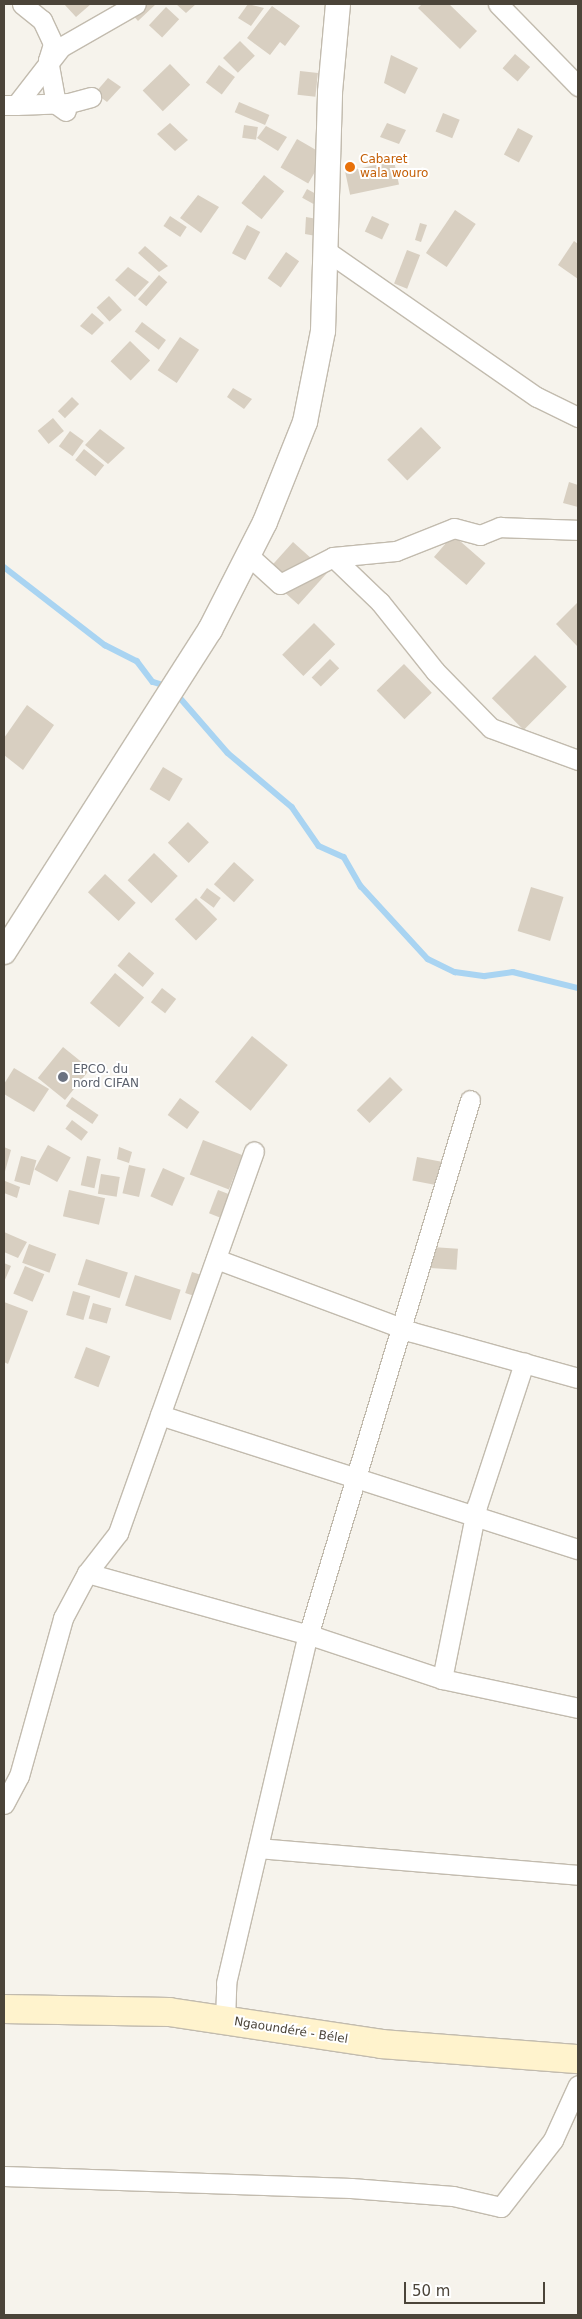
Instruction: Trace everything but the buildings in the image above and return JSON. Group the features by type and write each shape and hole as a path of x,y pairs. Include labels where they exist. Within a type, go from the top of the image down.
{"main road":[{"name":"Ngaoundéré - Bélel","path":"4,2009 169,2012 382,2044 578,2059"}],"street":[{"path":"22,4 42,20 53,44 48,60 61,107"},
{"path":"10,105 48,60 91,27 136,4"},
{"path":"4,952 177,677 210,630 248,555 305,422 323,331 328,252 330,92 338,4"},
{"path":"498,4 578,86"},
{"path":"10,105 61,107 90,97"},
{"path":"328,252 538,397 577,414"},
{"path":"248,555 280,584 333,557 396,551 454,528 480,534 500,526 578,530"},
{"path":"333,557 380,602 435,671 491,728 578,760"},
{"path":"224,2021 226,1983 308,1635 470,1100"},
{"path":"4,1804 19,1776 63,1618 87,1573 118,1532 254,1151"},
{"path":"216,1259 401,1328 578,1378"},
{"path":"442,1679 474,1516 524,1363"},
{"path":"160,1415 578,1549"},
{"path":"87,1573 308,1635 442,1679 578,1708"},
{"path":"258,1848 578,1875"},
{"path":"4,2176 351,2188 453,2196 501,2208 553,2140 578,2086"}],"waterway":[{"path":"4,567 105,645 137,661 153,682 167,686"},
{"path":"176,693 228,753 292,807 319,846 344,857 361,886 428,959 455,972 485,976 513,972 578,988"}],"place":[{"name":"Cabaret wala wouro","path":"350,167"},
{"name":"EPCO. du nord CIFAN","path":"63,1077"}]}
